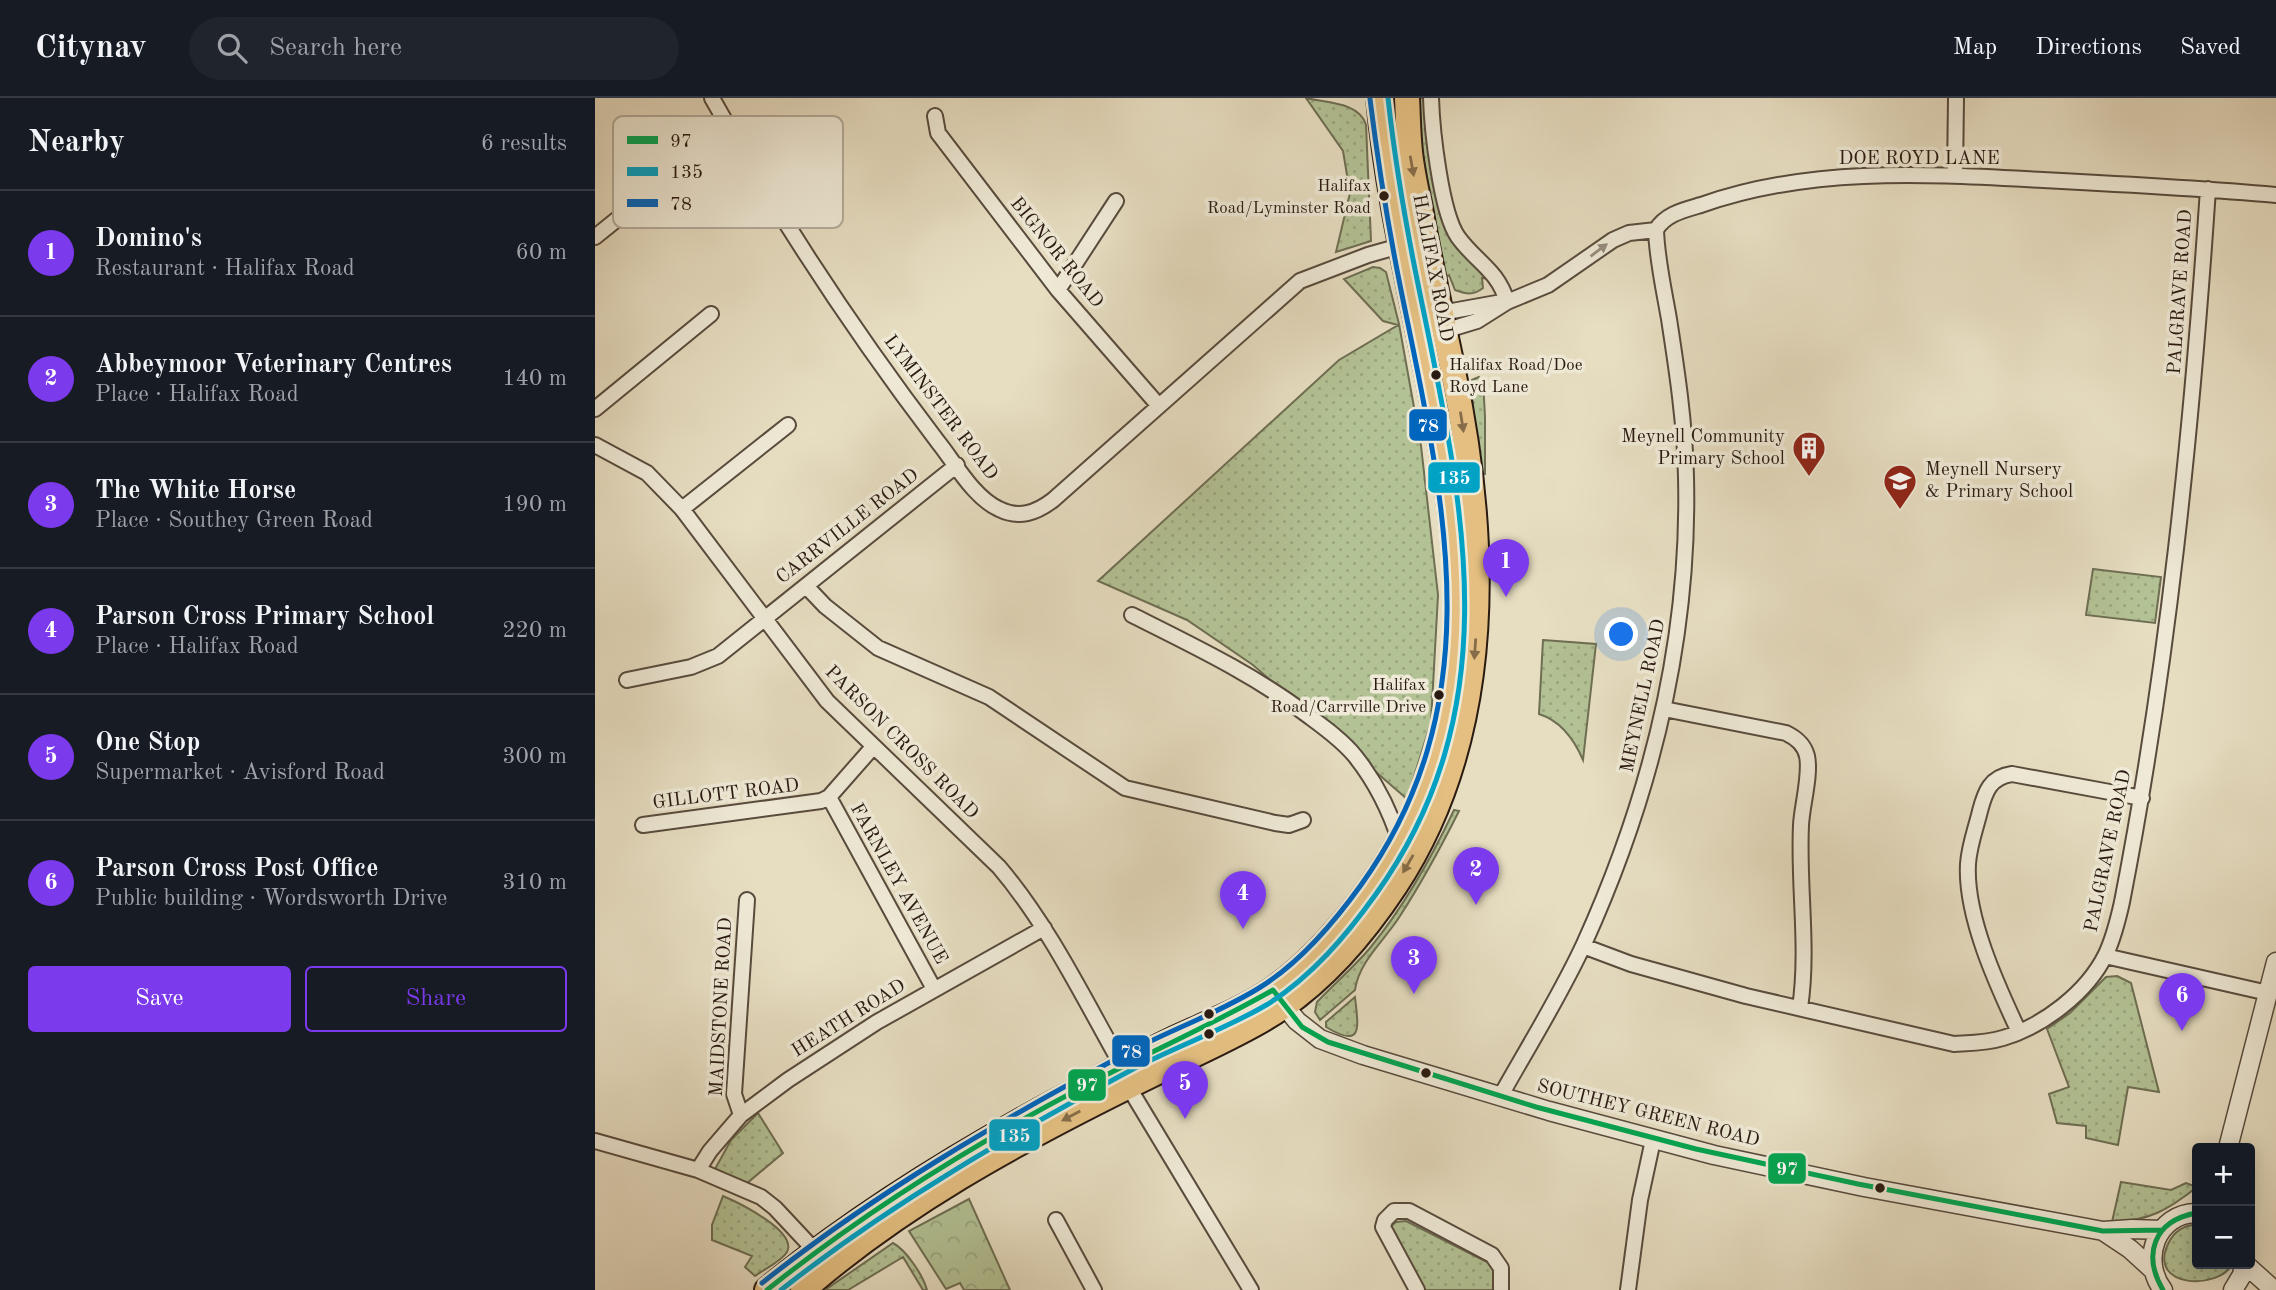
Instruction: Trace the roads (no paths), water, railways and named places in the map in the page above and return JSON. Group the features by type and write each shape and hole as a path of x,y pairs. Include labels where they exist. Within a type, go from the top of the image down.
{"highway":[{"name":"HALIFAX ROAD","path":"1278,998 1338,930 1366,894 1400,842 1420,802 1448,715 1456,655 1457,603 1447,488 1399,246 1384,159 1379,98"},
{"name":"HALIFAX ROAD","path":"767,1290 822,1259 928,1174 1125,1076 1222,1018 1278,998 1321,976 1377,913 1408,866 1442,796 1465,718 1475,657 1476,557 1469,472 1455,382 1410,154 1406,98"},
{"path":"1416,328 1429,317 1443,322"},
{"name":"HALIFAX ROAD","path":"803,1290 822,1259"}],"street":[{"name":"LYMINSTER ROAD","path":"712,98 722,116"},
{"name":"HALIFAX ROAD","path":"1431,98 1441,179 1452,225 1458,237 1501,282 1507,302"},
{"path":"1955,176 1956,98"},
{"name":"BIGNOR ROAD","path":"935,116 938,133 1058,290 1160,406"},
{"name":"DOE ROYD LANE","path":"1443,322 1471,306 1507,302 1548,285 1613,240 1629,233 1656,230 1661,222 1671,215 1711,201 1796,182 1843,176 1955,176 2276,195"},
{"name":"PALGRAVE ROAD","path":"1583,946 1667,974 1954,1044 1989,1041 2019,1032 2047,1016 2088,980 2105,956 2122,902 2159,686 2186,470 2208,189"},
{"path":"1058,290 1116,201"},
{"path":"595,237 613,222"},
{"name":"LYMINSTER ROAD","path":"789,228 862,337 979,493 997,508 1020,515 1032,513 1053,500 1300,281 1336,266 1426,240"},
{"name":"MEYNELL ROAD","path":"1500,1097 1583,946 1632,826 1650,768 1673,669 1683,581 1686,477 1677,369 1656,230"},
{"path":"595,409 711,314"},
{"path":"682,509 788,425"},
{"name":"PARSON CROSS ROAD","path":"595,445 647,473 682,509 818,691 999,867 1024,896 1125,1076 1251,1290"},
{"name":"CARRVILLE ROAD","path":"627,680 709,661 957,465"},
{"path":"806,586 825,606 878,648 989,697 1125,788 1275,823 1289,825 1303,820"},
{"path":"1132,615 1247,674 1285,697 1324,727 1354,755 1384,801 1400,842"},
{"path":"1664,709 1786,733 1797,739 1807,754 1800,851 1804,953 1800,1008"},
{"name":"GILLOTT ROAD","path":"643,825 811,804 829,797 873,747"},
{"path":"2019,1032 1994,979 1975,916 1969,883 1968,863 1986,792 2001,776 2012,774 2142,797"},
{"name":"FARNLEY AVENUE","path":"829,797 934,989"},
{"path":"1384,801 1395,805 1420,802"},
{"name":"MAIDSTONE ROAD","path":"741,1115 734,1094 747,900"},
{"name":"HEATH ROAD","path":"698,1170 710,1151 741,1115 877,1022 1044,928"},
{"path":"2105,956 2269,993"},
{"path":"2229,1143 2276,962"},
{"name":"SOUTHEY GREEN ROAD","path":"1278,998 1297,1021 1320,1039 1500,1097 1653,1140 1864,1187 2103,1231 2162,1230"},
{"path":"595,1140 698,1170 761,1197 775,1208 822,1259"},
{"path":"1628,1290 1640,1200 1653,1140"},
{"path":"1417,1290 1383,1227 1385,1220 1394,1211 1409,1211 1492,1255 1501,1268 1501,1290"},
{"path":"2163,1290 2152,1269 2154,1242 2173,1220 2192,1213"},
{"path":"1056,1220 1094,1290"},
{"name":"SOUTHEY GREEN ROAD","path":"2103,1231 2130,1249 2152,1269"},
{"path":"2232,1290 2244,1269"},
{"path":"2251,1269 2274,1290"}],"place":[{"name":"Halifax Road/Lyminster Road","path":"1384,196"},
{"name":"Halifax Road/Doe Royd Lane","path":"1436,375"},
{"name":"Meynell Community Primary School","path":"1809,478"},
{"name":"Meynell Nursery & Primary School","path":"1900,511"},
{"name":"Domino's","path":"1506,597"},
{"name":"Halifax Road/Carrville Drive","path":"1439,695"},
{"name":"Abbeymoor Veterinary Centres","path":"1476,905"},
{"name":"Parson Cross Primary School","path":"1243,929"},
{"name":"The White Horse","path":"1414,994"},
{"name":"Parson Cross Post Office","path":"2182,1031"},
{"name":"One Stop","path":"1185,1119"}]}
